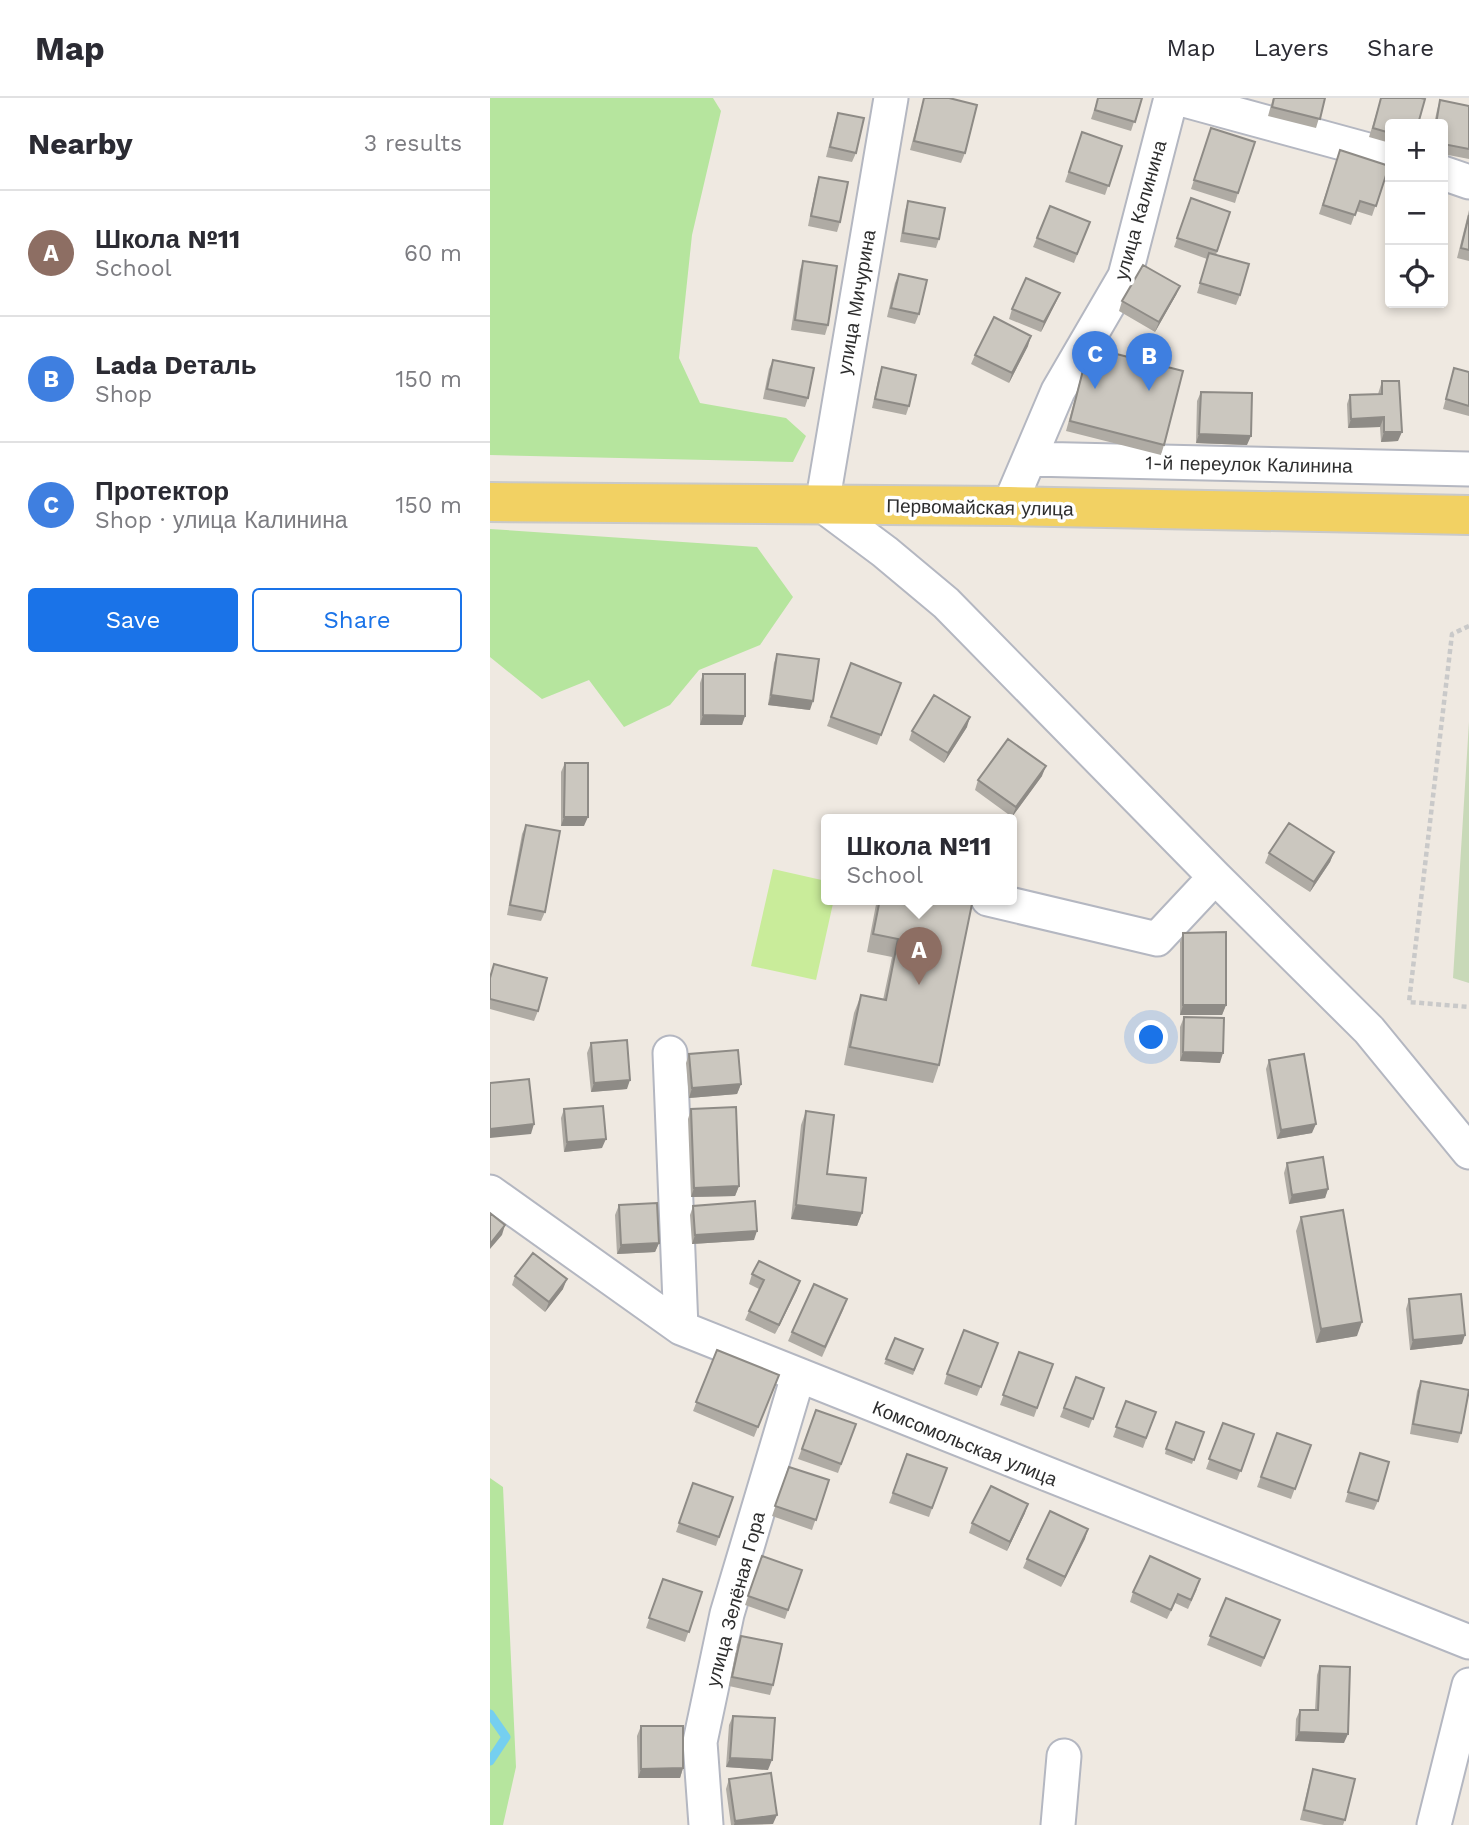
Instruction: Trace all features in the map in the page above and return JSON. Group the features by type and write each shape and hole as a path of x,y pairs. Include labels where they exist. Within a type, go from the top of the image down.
{"main road":[{"name":"Первомайская улица","path":"490,502 1009,506 1469,515"}],"street":[{"name":"улица Мичурина","path":"822,505 891,98"},
{"name":"улица Калинина","path":"1009,506 1058,391 1125,276 1171,98"},
{"path":"1177,98 1385,155"},
{"path":"1448,175 1469,182"},
{"name":"1-й переулок Калинина","path":"1029,458 1469,468"},
{"path":"822,505 885,552 946,603 1214,877 1369,1030 1469,1152"},
{"path":"1013,905 1157,939 1214,877"},
{"path":"670,1053 681,1328"},
{"name":"Комсомольская улица","path":"490,1192 681,1328 798,1377 1469,1642"},
{"name":"улица Зелёная Гора","path":"706,1825 700,1742 727,1615 798,1377"},
{"path":"1434,1825 1469,1685"},
{"path":"1058,1825 1064,1756"}],"path":[{"path":"1469,626 1451,634 1409,1002 1469,1007"}],"green space":[{"path":"490,98 713,98 721,111 692,235 679,358 700,403 786,418 806,436 793,462 490,455"},
{"path":"490,529 757,547 793,597 760,645 699,670 670,705 624,727 589,680 542,699 490,657"},
{"path":"1469,722 1469,983 1453,978"},
{"path":"773,869 821,880 821,905 833,905 816,980 751,966"},
{"path":"490,1478 503,1487 516,1767 503,1825 490,1825"}],"building":[{"path":"924,98 949,98 977,105 965,153 914,141"},
{"path":"1098,98 1142,98 1135,122 1095,110"},
{"path":"1274,98 1325,98 1320,119 1272,107"},
{"path":"1381,98 1425,99 1419,119 1385,119 1385,132 1373,128"},
{"path":"1440,100 1469,106 1469,149 1448,145 1448,119 1437,119"},
{"path":"838,113 864,118 856,153 830,147"},
{"path":"1211,128 1255,142 1238,193 1194,180"},
{"path":"1082,132 1122,146 1109,186 1069,172"},
{"path":"1340,150 1385,165 1385,178 1376,206 1360,201 1355,215 1323,205"},
{"path":"819,177 848,182 840,222 811,216"},
{"path":"1191,198 1230,212 1217,251 1177,238"},
{"path":"908,201 945,208 939,239 903,233"},
{"path":"1050,206 1090,222 1077,254 1037,238"},
{"path":"1469,215 1469,250 1461,248"},
{"path":"1209,253 1249,264 1240,295 1200,283"},
{"path":"803,261 837,266 828,325 795,320"},
{"path":"1143,265 1180,286 1159,322 1122,301"},
{"path":"899,274 927,280 919,314 891,308"},
{"path":"1026,278 1060,293 1044,322 1012,309"},
{"path":"994,317 1031,336 1012,373 975,355"},
{"path":"1089,347 1183,371 1164,445 1070,421"},
{"path":"773,360 814,368 808,398 767,389"},
{"path":"882,367 916,375 909,406 875,399"},
{"path":"1454,368 1469,372 1469,406 1446,399"},
{"path":"1382,381 1399,381 1402,432 1384,432 1384,417 1351,419 1350,395 1382,394"},
{"path":"1201,392 1252,393 1251,436 1199,434"},
{"path":"777,654 819,659 813,701 771,695"},
{"path":"851,663 901,683 881,735 831,717"},
{"path":"703,674 745,674 745,716 703,715"},
{"path":"934,695 970,717 948,753 912,731"},
{"path":"1008,739 1046,766 1016,807 978,780"},
{"path":"565,763 588,763 588,817 564,817"},
{"path":"1289,823 1334,852 1314,882 1269,853"},
{"path":"526,825 560,831 545,912 510,905"},
{"path":"879,905 972,905 939,1065 850,1047 861,995 886,1000 898,939 873,934"},
{"path":"1226,932 1226,1005 1183,1005 1183,933"},
{"path":"494,964 547,978 538,1011 490,999 490,978"},
{"path":"1184,1017 1224,1018 1223,1053 1183,1052"},
{"path":"627,1040 630,1080 594,1083 591,1043"},
{"path":"738,1050 741,1084 692,1088 689,1054"},
{"path":"1304,1054 1316,1124 1281,1130 1269,1060"},
{"path":"529,1079 534,1124 490,1129 490,1083"},
{"path":"603,1106 606,1139 567,1142 564,1109"},
{"path":"736,1107 739,1186 694,1188 691,1109"},
{"path":"806,1111 834,1115 827,1174 866,1178 862,1213 796,1205"},
{"path":"1323,1157 1328,1189 1292,1195 1287,1163"},
{"path":"755,1201 757,1231 695,1235 693,1206"},
{"path":"657,1203 659,1243 621,1245 619,1205"},
{"path":"1343,1210 1362,1322 1321,1329 1301,1217"},
{"path":"490,1213 505,1225 490,1244"},
{"path":"533,1253 567,1279 549,1302 515,1276"},
{"path":"759,1261 800,1281 779,1325 749,1311 764,1280 752,1274"},
{"path":"814,1284 847,1299 825,1347 792,1332"},
{"path":"1461,1294 1465,1335 1413,1340 1409,1299"},
{"path":"964,1330 998,1343 981,1387 947,1374"},
{"path":"895,1338 923,1349 914,1370 886,1359"},
{"path":"717,1350 779,1375 758,1427 696,1402"},
{"path":"1019,1352 1053,1364 1037,1408 1003,1395"},
{"path":"1076,1377 1104,1388 1093,1419 1064,1408"},
{"path":"1421,1381 1469,1390 1461,1433 1413,1424"},
{"path":"1126,1401 1156,1412 1146,1438 1116,1427"},
{"path":"816,1410 856,1424 841,1464 802,1449"},
{"path":"1176,1422 1204,1432 1194,1460 1166,1449"},
{"path":"1223,1423 1254,1434 1241,1471 1209,1459"},
{"path":"1277,1433 1311,1445 1295,1489 1261,1477"},
{"path":"1360,1453 1389,1462 1378,1501 1348,1492"},
{"path":"907,1454 947,1468 932,1508 893,1493"},
{"path":"789,1467 829,1480 816,1520 775,1506"},
{"path":"693,1483 733,1497 719,1537 679,1523"},
{"path":"991,1486 1028,1504 1010,1542 972,1523"},
{"path":"1050,1511 1088,1529 1065,1577 1027,1559"},
{"path":"762,1556 802,1570 788,1610 748,1596"},
{"path":"1150,1556 1200,1579 1191,1600 1178,1594 1171,1610 1133,1592"},
{"path":"663,1579 702,1592 689,1632 649,1618"},
{"path":"1226,1598 1280,1620 1264,1658 1210,1636"},
{"path":"741,1636 782,1644 773,1685 732,1677"},
{"path":"1320,1666 1350,1667 1348,1734 1299,1732 1300,1710 1318,1710"},
{"path":"733,1716 775,1718 772,1760 730,1758"},
{"path":"641,1726 683,1726 683,1768 641,1769"},
{"path":"1313,1769 1355,1779 1345,1820 1304,1810"},
{"path":"771,1773 777,1815 735,1821 729,1779"}],"waterway":[{"path":"490,1714 506,1737 490,1761"}],"place":[{"name":"Протектор","path":"1095,389"},
{"name":"Lada Dеталь","path":"1149,391"},
{"name":"Школа №11","path":"919,985"}]}
